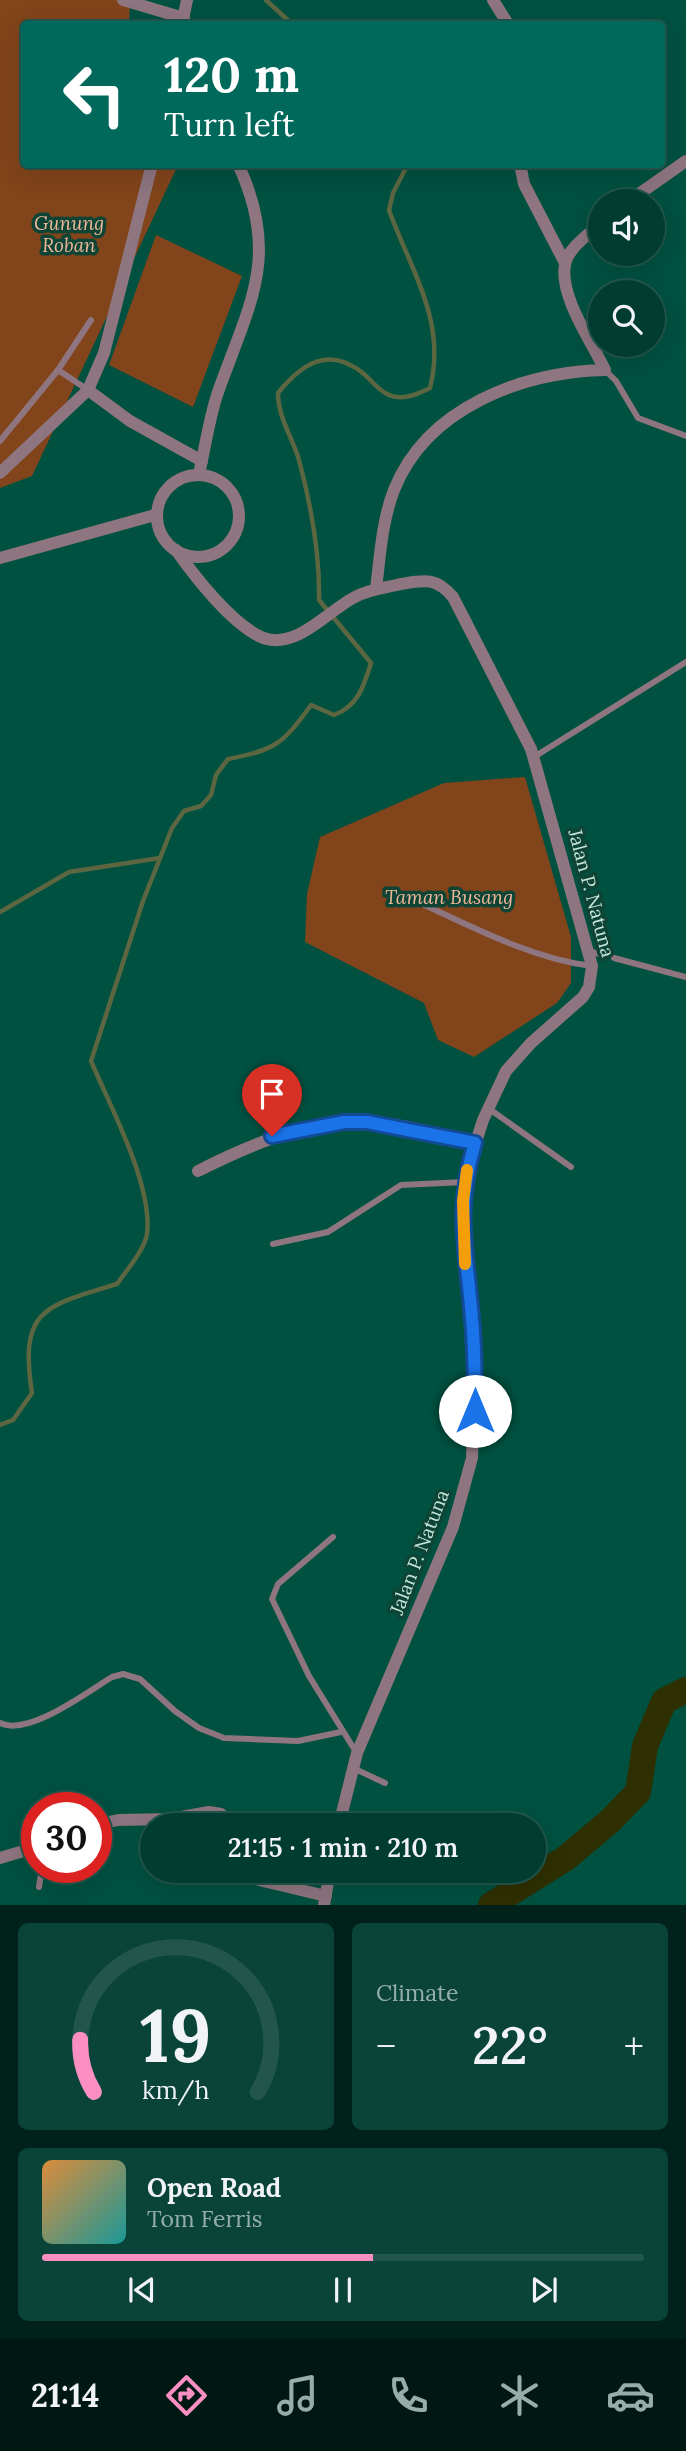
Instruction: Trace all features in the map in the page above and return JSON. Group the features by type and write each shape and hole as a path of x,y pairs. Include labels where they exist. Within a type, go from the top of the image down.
{"street":[{"path":"123,0 183,21 187,0"},
{"path":"493,0 506,21"},
{"path":"645,189 686,161"},
{"path":"0,473 88,390 107,341 151,168"},
{"path":"88,390 130,421 200,467 220,480 235,496 240,517 234,538 218,553 197,558 176,550 161,536 156,515 162,494 178,479 200,467 216,398 249,312 259,260 260,228 252,195 240,168"},
{"path":"376,589 386,514 395,488 412,455 435,429 496,391 540,377 605,370 570,296 565,263 524,184 521,168"},
{"path":"565,263 573,249 588,235"},
{"path":"0,558 156,515"},
{"name":"Jalan P. Natuna","path":"176,550 199,582 228,611 261,637 282,640 292,638 338,606 376,589 427,579 445,587 453,597 534,757 592,966 589,987 583,997 517,1057 488,1108 475,1143 465,1182 463,1252 472,1317 475,1374 472,1458 453,1527 357,1753 342,1813"},
{"path":"198,1171 272,1136 344,1122 392,1125 475,1143"},
{"path":"112,1821 140,1819"},
{"path":"0,1858 21,1852"},
{"path":"268,1883 325,1901 328,1883"}],"lane":[{"path":"0,441 58,370 91,320"},
{"path":"58,370 88,390"},
{"path":"605,370 616,381 638,418 686,436"},
{"path":"534,757 686,662"},
{"path":"391,890 532,950 569,963 592,966"},
{"path":"590,951 604,956"},
{"path":"614,958 686,977"},
{"path":"488,1108 571,1167"},
{"path":"273,1244 328,1232 401,1185 465,1182"},
{"path":"333,1536 278,1584 272,1599 309,1676 341,1732 357,1753"},
{"path":"0,1723 17,1727 33,1722 112,1676 123,1674 140,1679 175,1711 199,1728 224,1738 298,1741 341,1732"},
{"path":"353,1768 385,1783"},
{"path":"38,1887 39,1883"}],"green space":[{"name":"Gunung Roban","path":"0,0 130,0 129,21 21,21 21,168 177,168 32,476 0,488"},
{"path":"156,235 242,276 193,407 109,365"},
{"name":"Taman Busang","path":"525,777 571,937 571,983 557,1003 474,1057 438,1040 424,1003 305,942 307,894 320,837 444,783"}],"waterway":[{"path":"266,0 289,21"},
{"path":"0,1425 13,1420 32,1393 30,1344 34,1327 42,1315 71,1298 117,1284 146,1240 147,1214 137,1170 91,1061 143,901 172,828 184,811 201,806 211,795 216,775 228,759 257,752 277,743 293,729 311,705 334,715 349,706 363,687 371,663 319,600 318,564 311,511 299,460 280,410 278,393 307,366 328,360 352,366 382,391 394,397 410,396 430,388 434,364 430,318 416,275 389,210 393,193 406,168"},
{"path":"0,912 69,872 160,858"},
{"path":"491,1905 566,1858 610,1821 638,1792 645,1746 664,1701 686,1690"}],"slow traffic":[{"path":"465,1264 462,1229 467,1170"}],"route":[{"path":"272,1136 344,1122 367,1122 475,1143 465,1182 462,1229 472,1317 475,1411"}]}
